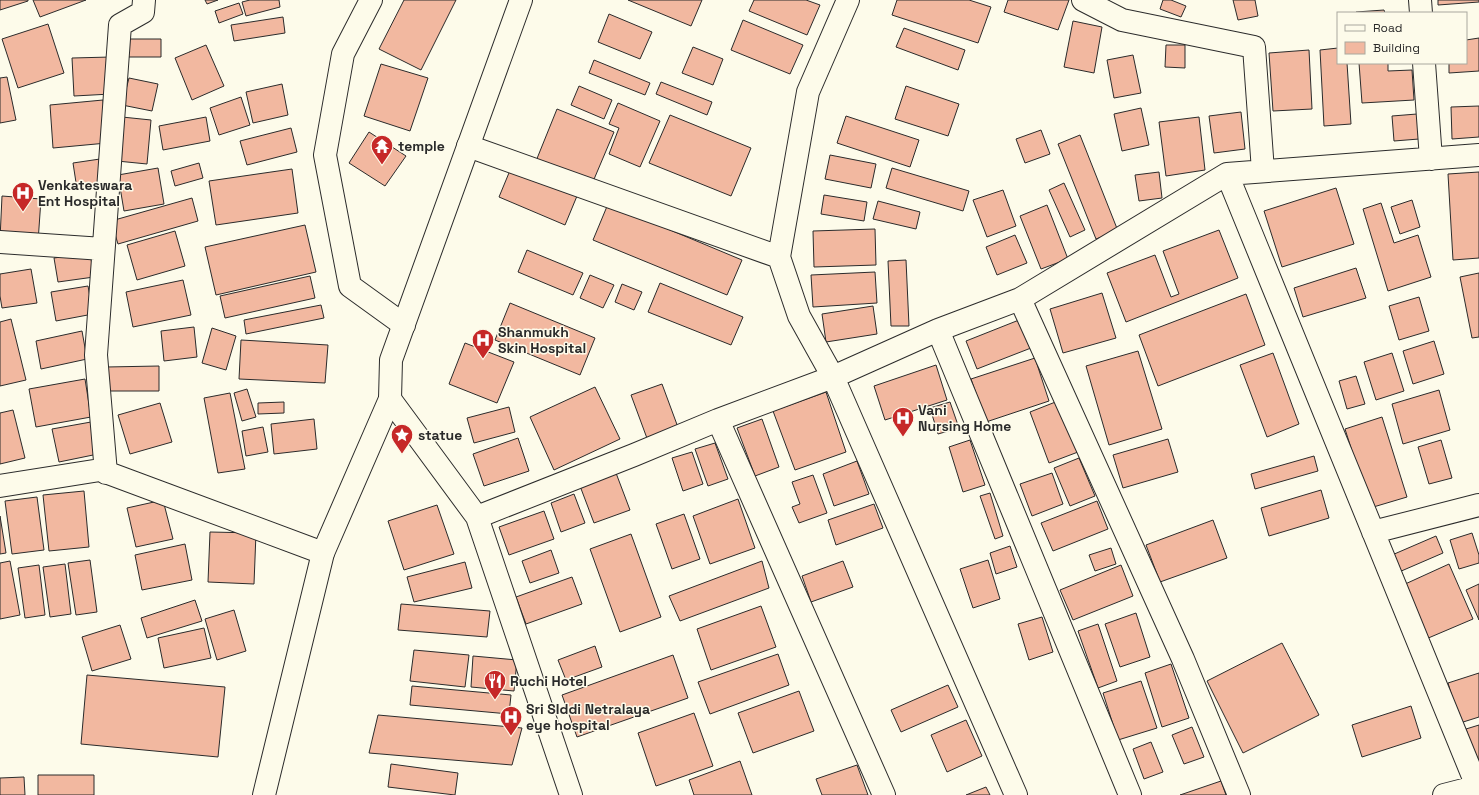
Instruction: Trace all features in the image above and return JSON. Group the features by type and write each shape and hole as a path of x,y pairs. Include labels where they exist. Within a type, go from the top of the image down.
{"street":[{"path":"106,473 96,355 120,25 143,12 144,0"},
{"path":"371,0 343,54 325,155 350,286 404,324"},
{"path":"264,795 323,553 390,399 390,360 521,0"},
{"path":"848,0 808,92 779,257 799,316 833,377 1016,795"},
{"path":"1083,0 1122,20 1254,47 1263,172"},
{"path":"1420,0 1421,12"},
{"path":"1424,64 1431,159"},
{"path":"468,146 779,257"},
{"path":"477,517 634,456 718,420 833,377 938,330 1020,299 1227,174 1479,155"},
{"path":"1227,174 1478,787 1444,795"},
{"path":"0,242 103,249"},
{"path":"1020,299 1183,659 1239,795"},
{"path":"938,330 1130,795"},
{"path":"390,399 477,517 571,795"},
{"path":"718,420 884,795"},
{"path":"0,486 100,470 323,553"},
{"path":"1374,532 1479,505"}],"building":[{"path":"0,0 28,0 28,1 0,10"},
{"path":"33,0 86,0 40,17"},
{"path":"205,0 218,0 207,4"},
{"path":"250,0 279,0 280,7 246,16 242,2"},
{"path":"404,0 456,0 421,70 379,49"},
{"path":"628,0 702,0 691,26"},
{"path":"754,0 806,0 820,5 807,35 749,11"},
{"path":"897,0 969,0 991,7 978,43 892,15"},
{"path":"1008,0 1069,0 1058,30 1004,12"},
{"path":"1163,0 1171,0 1186,6 1181,17 1160,9"},
{"path":"1233,0 1255,0 1258,16 1238,20"},
{"path":"1438,0 1479,0 1479,2 1438,5"},
{"path":"239,3 243,14 219,23 215,11"},
{"path":"1384,10 1385,12 1356,12"},
{"path":"609,14 652,32 640,59 598,42"},
{"path":"283,17 285,33 234,41 231,25"},
{"path":"743,20 803,45 790,74 731,50"},
{"path":"1073,21 1102,27 1094,73 1064,67"},
{"path":"48,24 64,73 18,88 2,39"},
{"path":"904,28 965,50 958,70 896,47"},
{"path":"1479,38 1479,71 1449,73 1449,64 1467,64 1467,40"},
{"path":"127,39 161,39 161,57 127,57"},
{"path":"206,45 224,86 192,100 175,58"},
{"path":"1166,45 1185,45 1185,68 1165,67"},
{"path":"693,47 723,59 713,85 682,73"},
{"path":"1337,48 1337,64 1347,64 1351,124 1324,126 1320,50"},
{"path":"1309,50 1312,109 1273,111 1269,53"},
{"path":"1133,55 1141,93 1114,98 1107,60"},
{"path":"111,57 111,94 74,96 72,58"},
{"path":"594,60 650,83 645,95 589,73"},
{"path":"381,64 428,78 410,131 364,116"},
{"path":"1359,64 1388,64 1388,71 1412,70 1414,100 1362,103"},
{"path":"7,77 16,120 0,123 0,78"},
{"path":"129,78 158,84 152,111 122,105"},
{"path":"661,82 712,102 707,115 656,94"},
{"path":"282,84 288,115 253,123 246,92"},
{"path":"579,86 612,100 604,119 571,105"},
{"path":"906,86 959,104 948,136 895,119"},
{"path":"241,97 250,125 219,135 210,108"},
{"path":"103,100 107,143 53,148 50,105"},
{"path":"618,103 660,121 640,167 609,154 619,128 609,124"},
{"path":"1479,106 1479,137 1452,139 1451,107"},
{"path":"1141,108 1149,145 1122,151 1114,114"},
{"path":"557,109 614,132 592,184 536,161"},
{"path":"1241,112 1245,149 1214,153 1209,116"},
{"path":"1417,114 1419,139 1394,141 1392,116"},
{"path":"670,115 751,148 731,196 649,163"},
{"path":"846,116 919,140 910,167 837,143"},
{"path":"122,117 151,120 147,164 117,161"},
{"path":"206,117 210,141 163,150 159,126"},
{"path":"1199,117 1205,170 1166,176 1159,122"},
{"path":"291,128 297,152 247,165 240,141"},
{"path":"1041,130 1050,154 1025,163 1016,139"},
{"path":"369,132 406,156 385,186 349,163"},
{"path":"1080,135 1118,231 1096,239 1058,144"},
{"path":"830,155 876,164 871,188 825,179"},
{"path":"100,159 105,185 77,189 73,163"},
{"path":"199,163 203,178 175,186 171,171"},
{"path":"158,168 164,204 124,211 118,175"},
{"path":"511,168 577,196 565,225 499,197"},
{"path":"892,168 969,191 963,211 886,188"},
{"path":"292,169 298,213 216,225 209,181"},
{"path":"1159,172 1162,198 1139,201 1135,175"},
{"path":"1479,172 1479,258 1453,260 1448,174"},
{"path":"1064,183 1085,230 1070,237 1049,190"},
{"path":"1336,188 1354,244 1282,267 1264,211"},
{"path":"1003,190 1016,226 987,237 973,200"},
{"path":"824,195 867,202 864,221 821,214"},
{"path":"2,196 41,199 38,242 0,239"},
{"path":"192,198 198,221 118,244 111,221"},
{"path":"1412,200 1420,227 1400,234 1391,207"},
{"path":"878,201 920,212 916,229 873,219"},
{"path":"1381,203 1394,243 1418,235 1431,277 1388,291 1363,209"},
{"path":"608,204 742,260 727,295 593,240"},
{"path":"1047,205 1068,259 1041,269 1020,216"},
{"path":"305,225 316,272 216,295 205,247"},
{"path":"875,229 876,265 814,267 813,231"},
{"path":"1219,230 1238,278 1126,322 1107,273 1155,255 1171,297 1179,294 1163,251"},
{"path":"175,231 185,266 137,280 127,245"},
{"path":"1015,235 1027,263 997,275 986,247"},
{"path":"527,250 583,273 573,295 518,272"},
{"path":"90,253 94,277 58,282 54,258"},
{"path":"906,260 909,326 891,326 888,261"},
{"path":"1356,268 1366,298 1303,317 1294,288"},
{"path":"31,269 37,303 2,308 0,296 0,274"},
{"path":"875,272 877,303 813,307 811,275"},
{"path":"1479,273 1479,337 1472,338 1460,277"},
{"path":"590,275 614,285 603,308 580,298"},
{"path":"310,276 315,298 225,318 220,296"},
{"path":"183,280 191,315 133,327 126,292"},
{"path":"660,283 743,317 731,345 648,312"},
{"path":"622,284 642,292 634,310 615,302"},
{"path":"88,286 93,314 56,321 51,292"},
{"path":"1102,293 1116,338 1063,353 1050,309"},
{"path":"1246,294 1265,345 1158,386 1139,335"},
{"path":"1419,297 1429,331 1399,340 1389,306"},
{"path":"510,303 595,338 580,375 495,340"},
{"path":"321,305 324,318 246,334 244,320"},
{"path":"873,306 877,334 826,342 822,314"},
{"path":"11,319 26,380 0,386 0,322"},
{"path":"1019,320 1031,348 977,369 966,341"},
{"path":"194,327 197,357 164,361 161,331"},
{"path":"212,328 236,336 226,370 202,363"},
{"path":"82,331 87,359 41,369 36,341"},
{"path":"241,340 328,345 325,383 239,379"},
{"path":"1434,341 1444,374 1413,384 1403,351"},
{"path":"465,343 514,362 497,403 449,384"},
{"path":"1138,351 1162,429 1109,445 1086,366"},
{"path":"1273,353 1299,424 1267,437 1240,365"},
{"path":"1392,353 1404,391 1376,400 1364,362"},
{"path":"1035,358 1049,401 986,422 971,379"},
{"path":"936,365 947,400 885,420 874,386"},
{"path":"159,366 159,391 106,391 106,367"},
{"path":"1356,376 1365,404 1347,409 1339,381"},
{"path":"85,379 91,417 36,427 29,389"},
{"path":"662,384 679,430 648,441 631,395"},
{"path":"595,387 620,439 554,470 530,417"},
{"path":"247,389 256,417 242,421 234,393"},
{"path":"1439,390 1450,430 1403,444 1392,404"},
{"path":"826,392 846,452 795,470 773,411"},
{"path":"230,393 245,469 218,473 204,398"},
{"path":"1058,401 1078,452 1049,463 1030,412"},
{"path":"284,402 284,413 258,414 258,403"},
{"path":"950,402 959,428 938,434 930,408"},
{"path":"160,403 172,442 130,454 118,415"},
{"path":"509,407 515,432 474,443 467,418"},
{"path":"13,410 25,458 0,464 0,413"},
{"path":"1382,417 1407,497 1370,508 1345,429"},
{"path":"314,419 317,449 274,454 271,424"},
{"path":"762,419 779,467 755,476 737,428"},
{"path":"91,422 98,454 59,462 52,429"},
{"path":"263,427 268,452 246,456 242,431"},
{"path":"518,438 529,471 484,486 473,454"},
{"path":"1168,439 1178,472 1123,488 1113,455"},
{"path":"970,440 985,485 963,492 949,447"},
{"path":"1441,440 1452,478 1429,484 1418,447"},
{"path":"715,443 728,479 708,486 695,449"},
{"path":"692,452 703,484 683,491 672,458"},
{"path":"1314,456 1318,471 1255,489 1251,474"},
{"path":"1079,458 1095,496 1070,506 1054,468"},
{"path":"857,461 869,494 834,506 823,474"},
{"path":"616,473 630,510 594,523 580,486"},
{"path":"1052,473 1063,504 1032,516 1020,484"},
{"path":"813,475 827,513 799,523 792,507 800,504 792,482"},
{"path":"1321,490 1329,518 1269,536 1261,508"},
{"path":"84,491 89,547 49,551 43,495"},
{"path":"990,493 1003,536 995,539 980,496"},
{"path":"574,494 585,523 561,532 551,503"},
{"path":"37,497 44,550 12,554 5,501"},
{"path":"738,499 755,548 710,564 693,516"},
{"path":"163,500 173,539 136,547 127,508"},
{"path":"1097,501 1108,529 1053,551 1041,523"},
{"path":"874,504 883,528 836,545 828,520"},
{"path":"437,505 454,554 404,570 388,521"},
{"path":"544,511 554,539 509,555 499,527"},
{"path":"684,514 700,559 672,569 656,524"},
{"path":"0,516 6,553 0,554"},
{"path":"1213,520 1227,558 1160,582 1146,545"},
{"path":"210,532 256,533 254,584 208,582"},
{"path":"1472,533 1479,555 1479,563 1459,569 1450,540"},
{"path":"631,534 661,617 620,632 590,549"},
{"path":"1436,536 1443,553 1399,572 1392,555"},
{"path":"185,544 192,580 142,590 135,555"},
{"path":"1010,546 1017,567 996,574 990,553"},
{"path":"1111,548 1116,564 1095,571 1089,555"},
{"path":"551,550 559,573 530,583 522,561"},
{"path":"90,560 97,612 76,615 68,563"},
{"path":"988,560 1000,599 973,608 960,569"},
{"path":"10,561 20,615 0,619 0,563"},
{"path":"762,561 769,588 680,621 669,596"},
{"path":"843,561 853,587 811,602 802,576"},
{"path":"465,562 472,588 414,602 407,577"},
{"path":"65,564 71,614 50,617 43,567"},
{"path":"1449,564 1473,619 1426,639 1403,585"},
{"path":"39,565 45,615 25,618 18,568"},
{"path":"1121,565 1133,596 1073,620 1060,590"},
{"path":"572,577 582,604 526,624 516,597"},
{"path":"1479,584 1479,620 1466,590"},
{"path":"195,600 202,621 147,638 141,618"},
{"path":"401,604 490,611 487,637 398,630"},
{"path":"761,606 776,647 711,670 697,629"},
{"path":"234,610 246,651 217,660 205,619"},
{"path":"1136,613 1150,657 1120,667 1105,624"},
{"path":"1042,617 1053,652 1029,660 1018,624"},
{"path":"1098,624 1117,681 1098,688 1078,631"},
{"path":"120,625 131,659 92,671 82,637"},
{"path":"204,628 211,658 164,668 158,638"},
{"path":"1282,643 1319,715 1243,753 1207,681"},
{"path":"595,646 602,667 566,680 558,660"},
{"path":"414,650 469,655 465,687 410,681"},
{"path":"778,654 789,685 710,714 698,682"},
{"path":"673,655 688,698 577,737 562,695"},
{"path":"473,656 517,660 514,691 471,687"},
{"path":"1171,664 1189,718 1162,727 1145,673"},
{"path":"1479,673 1479,717 1460,723 1448,683"},
{"path":"87,675 225,687 218,757 81,744"},
{"path":"1141,681 1157,728 1118,740 1103,693"},
{"path":"948,685 958,707 901,732 891,710"},
{"path":"412,686 511,695 509,714 410,705"},
{"path":"799,691 814,731 753,753 738,713"},
{"path":"1411,706 1421,738 1362,757 1352,725"},
{"path":"694,713 713,766 656,786 638,733"},
{"path":"378,715 522,728 512,765 369,753"},
{"path":"966,720 982,756 947,772 931,735"},
{"path":"1479,725 1479,759 1476,760 1466,729"},
{"path":"1192,727 1204,757 1184,764 1172,735"},
{"path":"1151,742 1163,772 1144,779 1133,749"},
{"path":"740,761 752,795 694,795 689,780"},
{"path":"391,764 458,773 455,795 388,787"},
{"path":"857,765 868,795 822,795 816,779"},
{"path":"38,775 94,775 94,795 38,795"},
{"path":"24,777 25,795 0,795 0,778"},
{"path":"1221,781 1226,795 1180,795"},
{"path":"986,787 990,795 966,795"}],"place":[{"name":"temple","path":"382,166"},
{"name":"Venkateswara Ent Hospital","path":"23,212"},
{"name":"Shanmukh Skin Hospital","path":"483,360"},
{"name":"Vani Nursing Home","path":"903,438"},
{"name":"statue","path":"402,454"},
{"name":"Ruchi Hotel","path":"495,700"},
{"name":"Sri SIddi Netralaya eye hospital","path":"511,736"}]}
